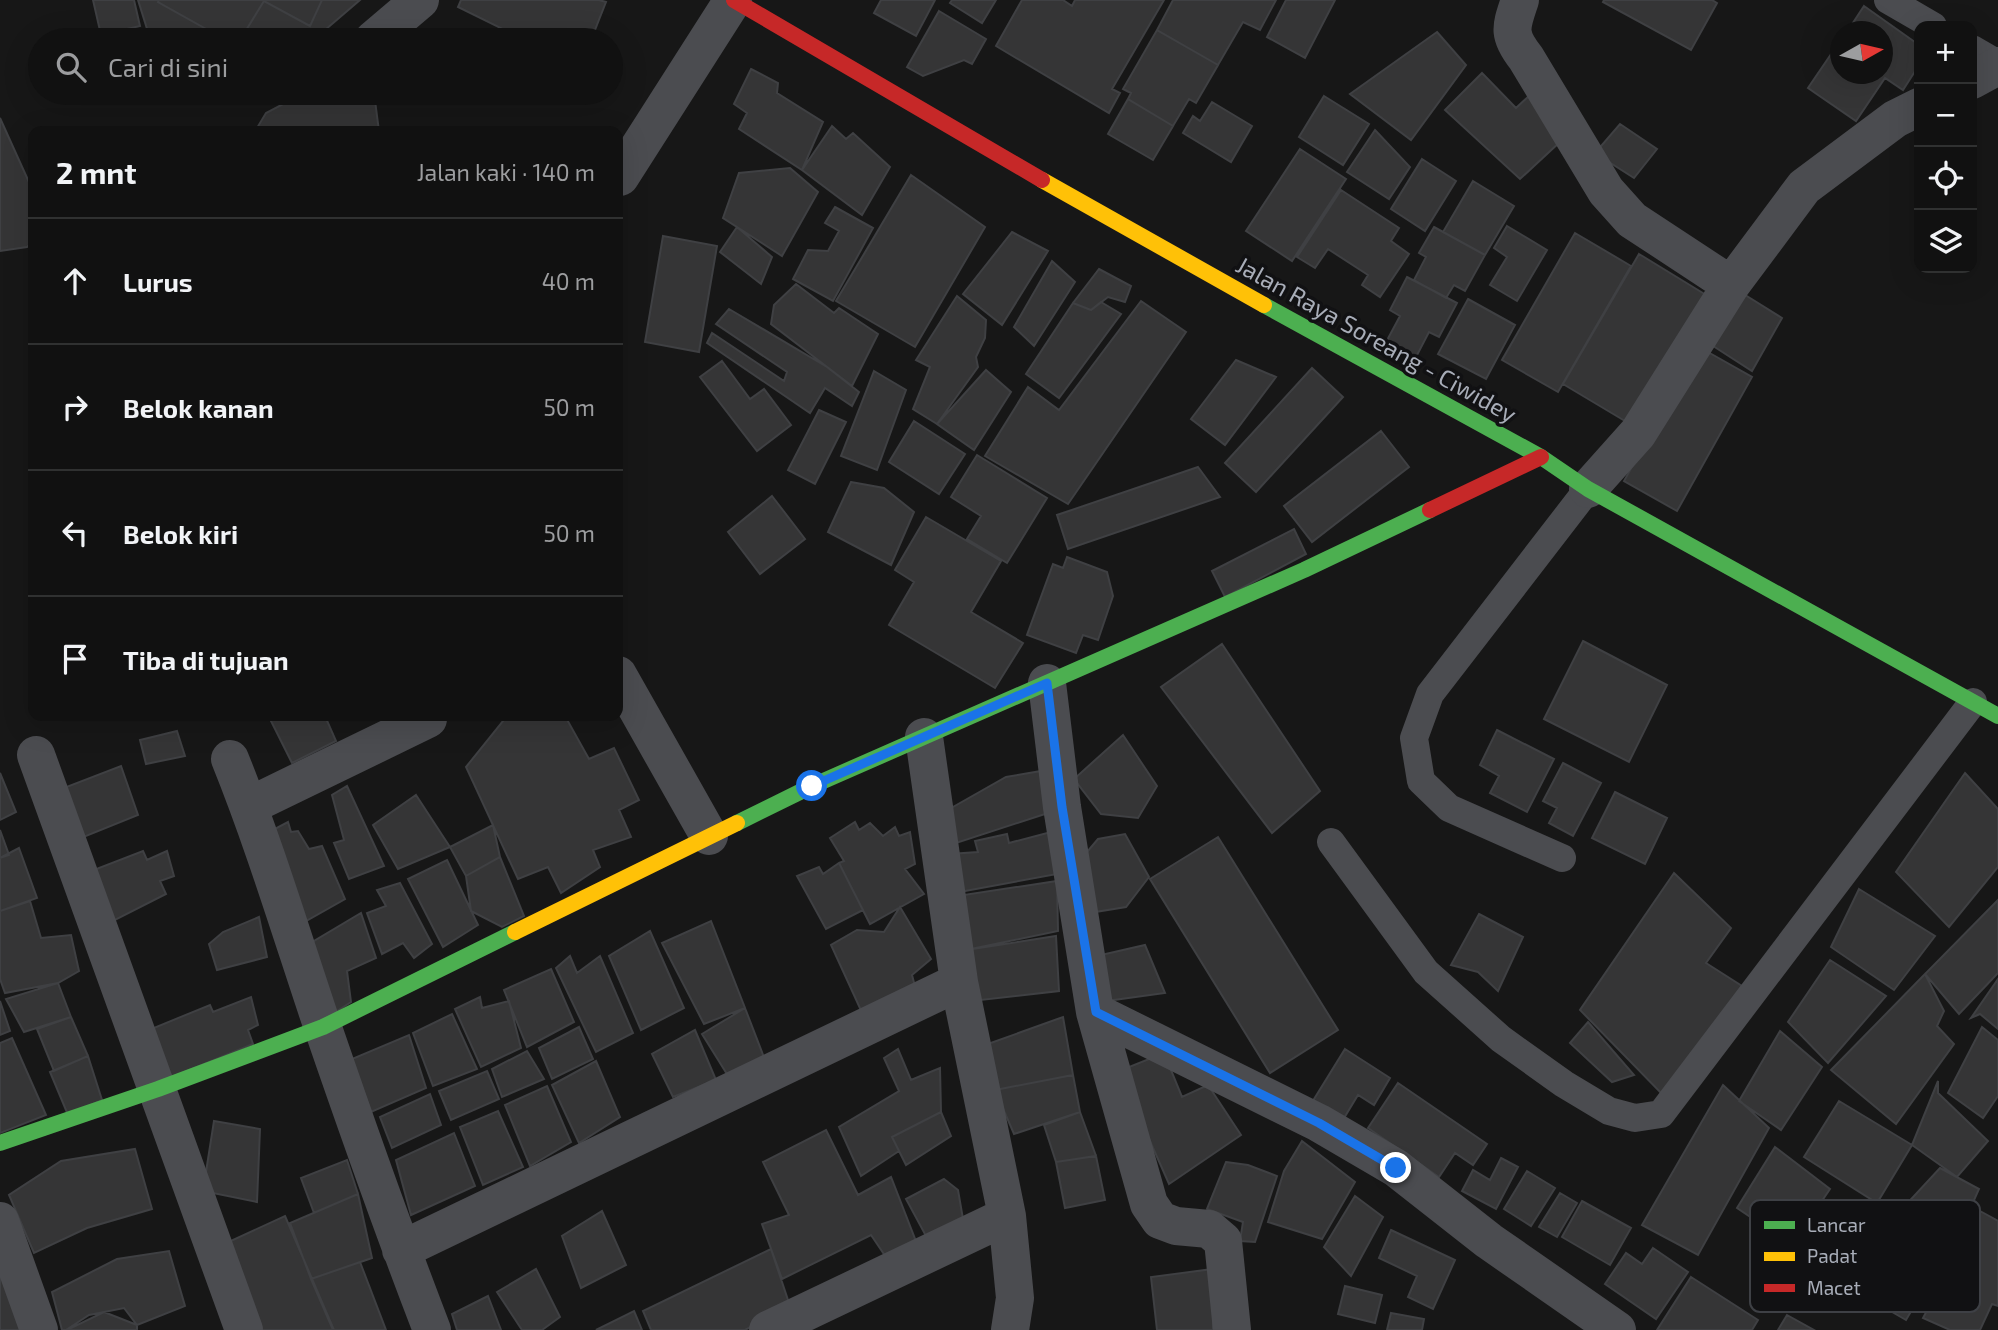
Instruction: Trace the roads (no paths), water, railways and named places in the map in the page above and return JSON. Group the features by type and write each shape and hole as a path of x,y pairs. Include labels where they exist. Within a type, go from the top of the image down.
{"main road":[{"name":"Jalan Raya Soreang - Ciwidey","path":"741,2 1118,224 1541,457 1588,489 1998,716"},
{"path":"0,1143 158,1089 323,1027 812,786 1304,570 1541,457"}],"street":[{"path":"387,28 420,0"},
{"path":"1520,0 1511,28 1517,46 1606,191 1632,220 1731,285"},
{"path":"623,173 741,2"},
{"path":"1977,77 1998,65"},
{"path":"1588,489 1638,433 1731,285 1804,187 1895,119 1914,110"},
{"path":"1047,683 1062,807 1096,1012 1149,1204 1160,1220 1176,1226 1209,1229 1223,1241 1232,1330"},
{"path":"623,684 709,836"},
{"path":"249,806 424,721"},
{"path":"924,737 959,982 1007,1216 1016,1298 1010,1330"},
{"path":"36,755 244,1330"},
{"path":"230,759 249,806 401,1250 432,1330"},
{"path":"401,1250 959,982"},
{"path":"1096,1012 1319,1123 1396,1168 1489,1241 1617,1330"},
{"path":"768,1330 1007,1216"},
{"path":"0,1221 39,1330"}],"lane":[{"path":"1888,0 1924,21"},
{"path":"1977,52 1998,65"},
{"path":"1562,858 1449,808 1421,781 1414,738 1430,694 1588,489"},
{"path":"1331,842 1426,972 1501,1039 1564,1084 1609,1111 1635,1118 1661,1114 1973,702"}]}
